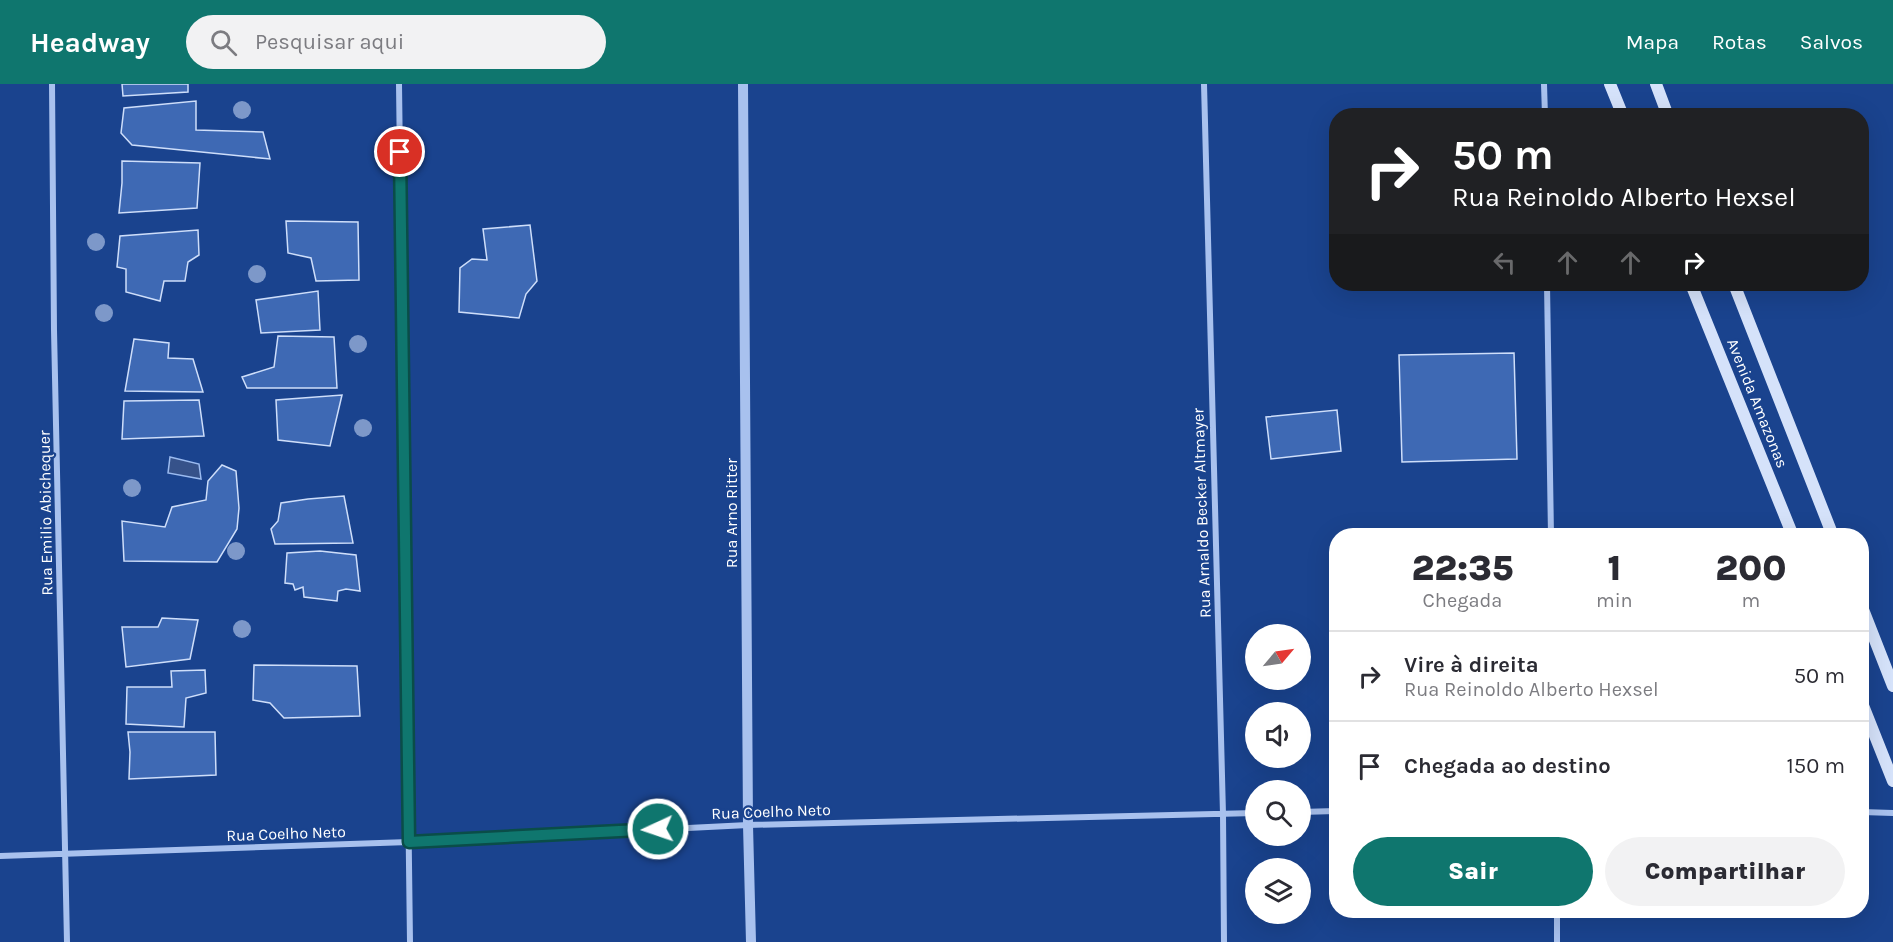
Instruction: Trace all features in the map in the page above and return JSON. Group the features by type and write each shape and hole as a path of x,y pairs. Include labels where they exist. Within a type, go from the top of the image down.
{"main road":[{"path":"1610,84 1620,108"},
{"path":"1656,84 1665,108"},
{"name":"Avenida Amazonas","path":"1694,291 1790,528"},
{"name":"Avenida Amazonas","path":"1737,291 1830,528"},
{"path":"1869,625 1893,687"},
{"path":"1869,721 1893,781"}],"street":[{"name":"Rua Emilio Abichequer","path":"52,84 54,330 67,942"},
{"path":"399,84 410,942"},
{"name":"Rua Arno Ritter","path":"743,84 748,825 751,942"},
{"name":"Rua Arnaldo Becker Altmayer","path":"1204,84 1223,814 1224,942"},
{"path":"1544,84 1545,108"},
{"path":"1548,291 1551,528"},
{"path":"1311,812 1329,811"},
{"path":"1869,812 1893,813"},
{"name":"Rua Coelho Neto","path":"0,856 409,842 748,825 1245,813"},
{"path":"1557,918 1557,942"}],"water":[{"path":"170,457 199,464 201,479 168,473"}],"building":[{"path":"122,84 188,84 188,92 123,96"},
{"path":"196,101 196,130 263,132 270,159 132,145 121,133 124,108"},
{"path":"122,161 200,163 197,208 119,213"},
{"path":"286,221 358,222 359,280 316,281 311,258 288,253"},
{"path":"530,225 537,281 526,294 519,318 459,312 460,268 472,259 487,260 483,229"},
{"path":"198,230 199,255 188,262 185,281 164,281 160,301 126,292 126,269 117,267 120,236"},
{"path":"318,291 320,330 261,333 256,300"},
{"path":"278,336 334,337 337,388 247,388 242,377 274,367"},
{"path":"134,339 169,343 168,358 193,359 203,392 125,391"},
{"path":"1514,353 1517,459 1402,462 1399,355"},
{"path":"342,395 330,446 278,440 276,400"},
{"path":"199,400 204,436 122,439 124,401"},
{"path":"1337,410 1341,451 1271,459 1266,417"},
{"path":"222,465 236,471 239,508 237,529 217,562 124,561 122,521 165,527 172,507 206,500 208,481"},
{"path":"344,496 353,543 275,544 271,529 278,521 281,503"},
{"path":"320,551 356,555 360,591 346,589 338,591 337,601 304,597 303,587 295,590 293,584 285,583 287,553"},
{"path":"162,618 198,620 190,659 126,667 122,627 158,627"},
{"path":"254,665 357,666 360,716 284,718 270,703 253,700"},
{"path":"205,670 206,693 186,698 184,727 126,724 127,687 172,687 171,671"},
{"path":"128,732 215,732 216,775 129,779"}],"route":[{"path":"400,152 409,842 658,829"}]}
